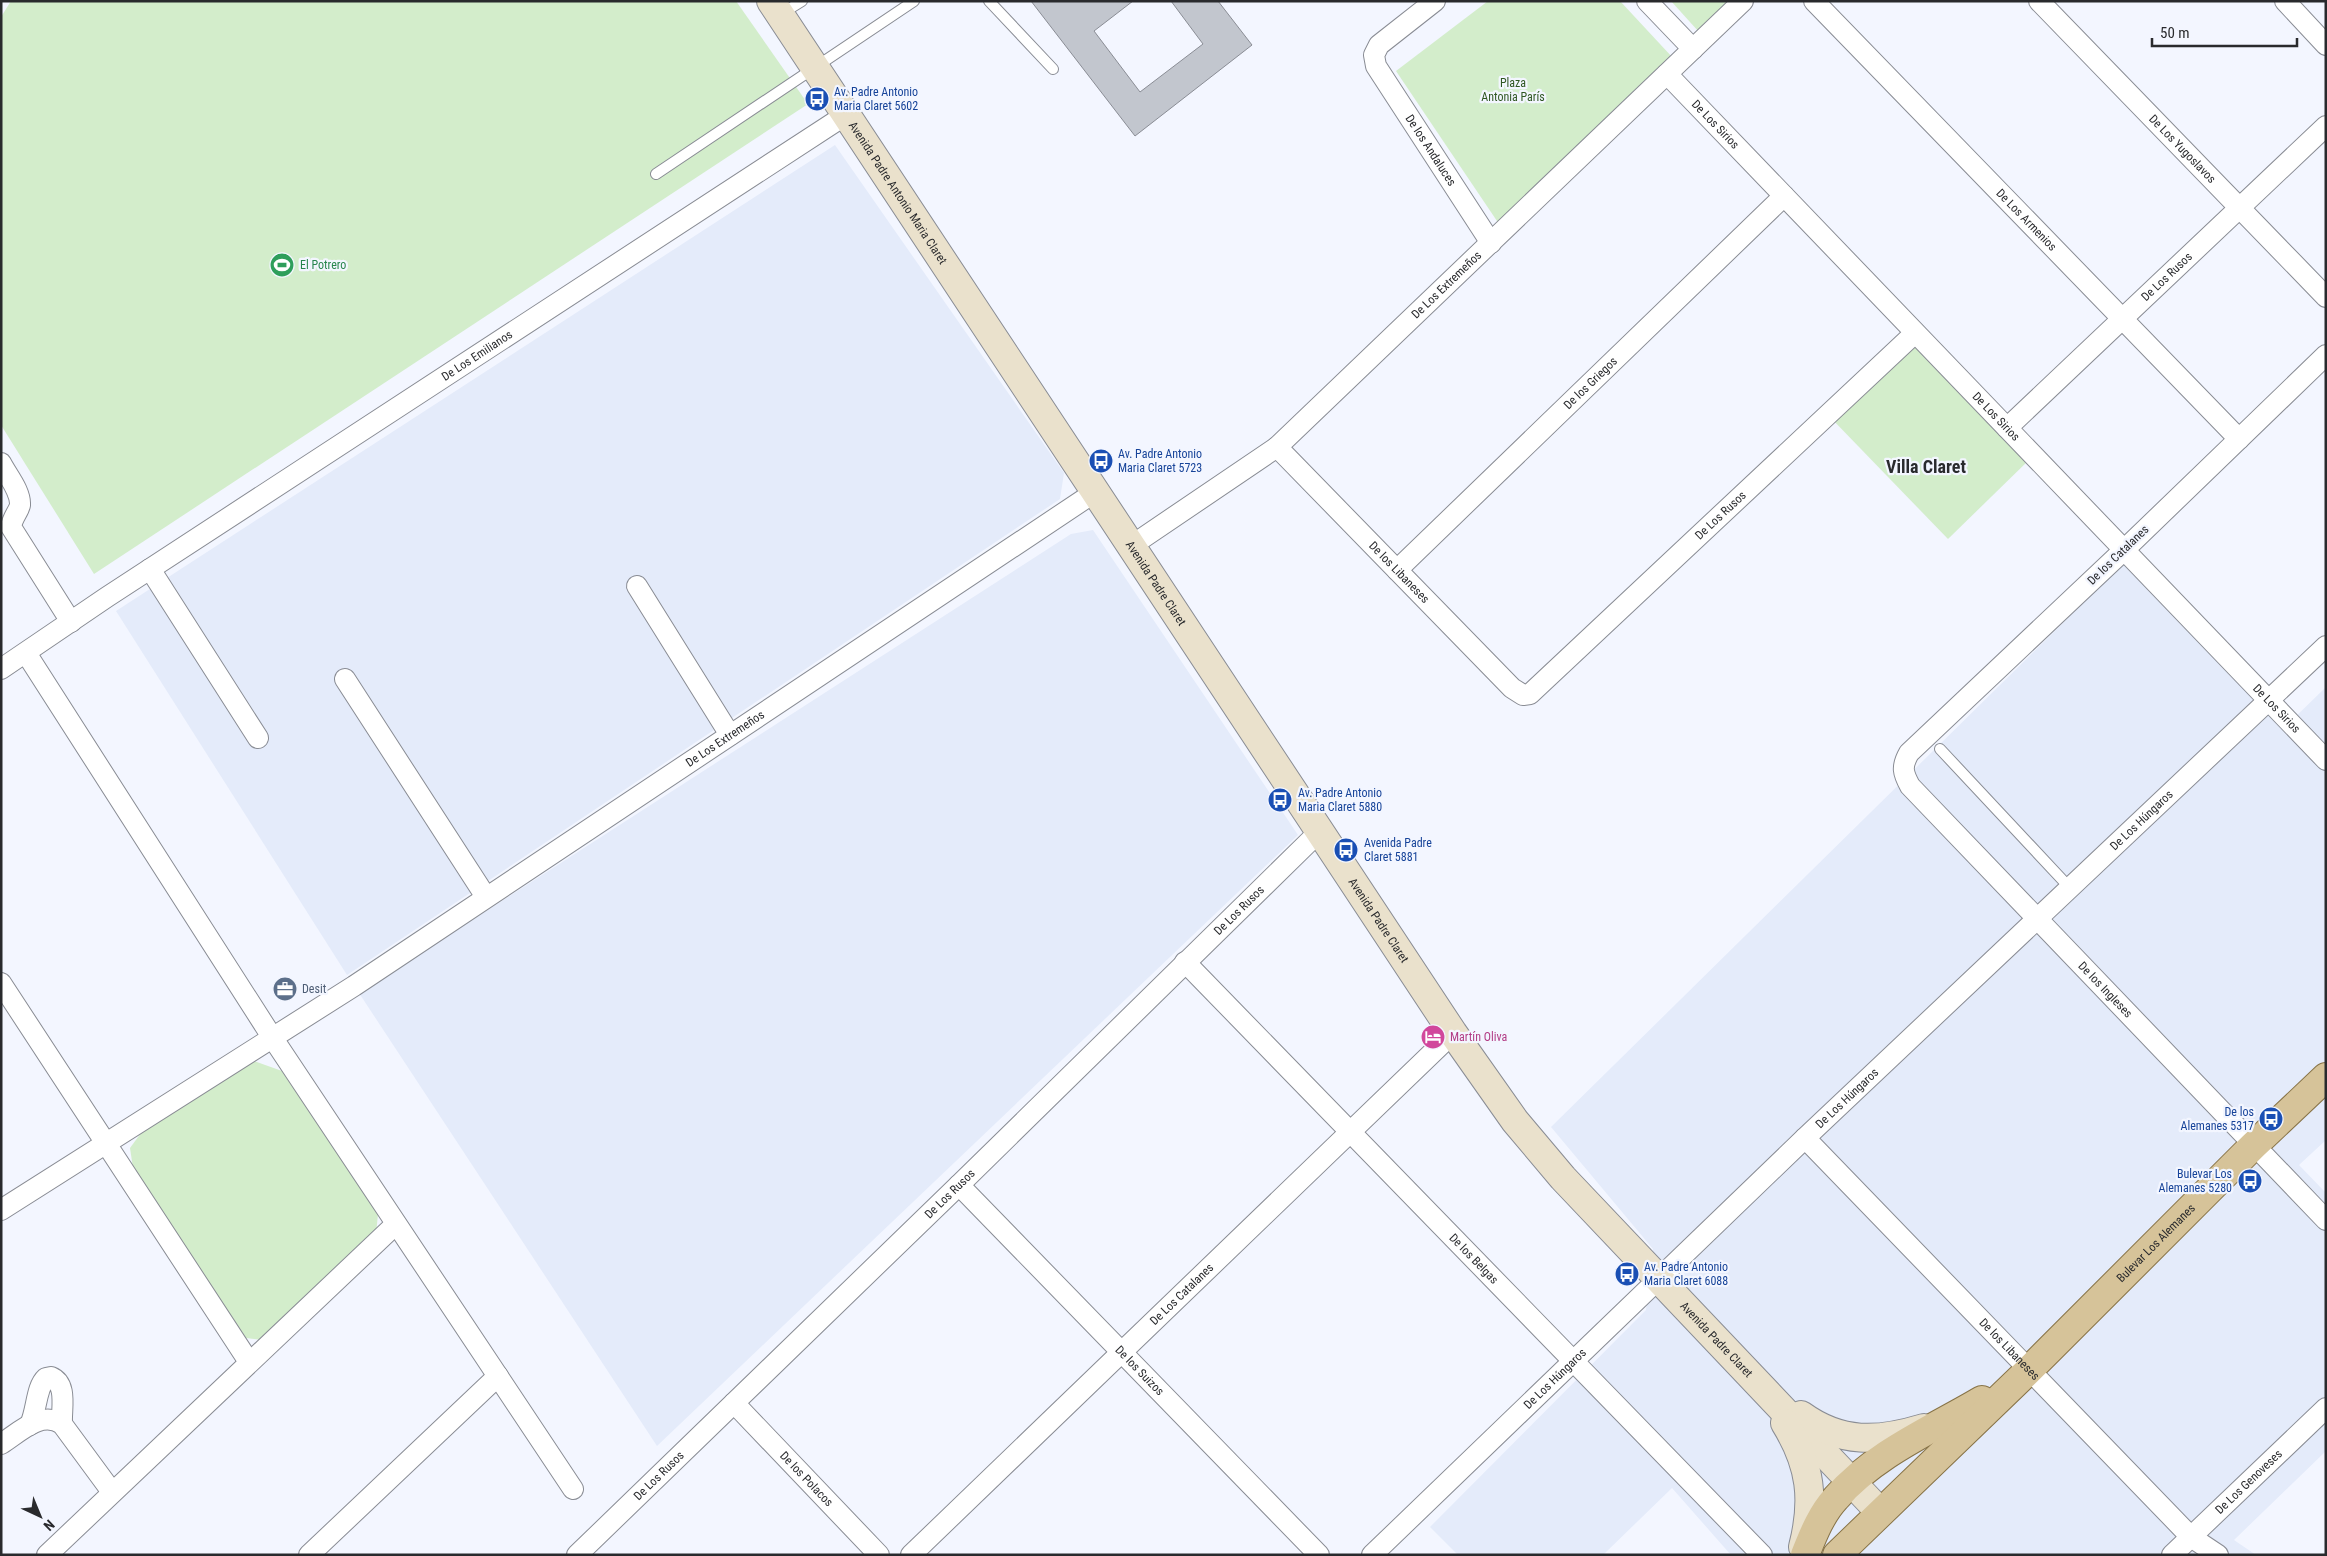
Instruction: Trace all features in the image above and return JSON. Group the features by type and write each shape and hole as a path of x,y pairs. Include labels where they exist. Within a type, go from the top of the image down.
{"main road":[{"path":"784,6 816,68 847,114"},
{"name":"Avenida Padre Antonio Maria Claret","path":"847,114 950,272"},
{"name":"Avenida Padre Claret","path":"950,272 1452,1033 1514,1121 1563,1178 1880,1512"},
{"name":"Bulevar Los Alemanes","path":"1838,1555 1880,1512 2030,1369 2253,1146 2326,1077"},
{"name":"Bulevar Los Alemanes","path":"1803,1555 1823,1516 1835,1498 1852,1481 1876,1462 1947,1421 2030,1369"},
{"path":"1754,1379 1811,1423 1840,1435 1870,1439 1890,1438 1947,1421"},
{"path":"1754,1379 1787,1427 1807,1471 1810,1510 1803,1555"}],"street":[{"name":"De los Andaluces","path":"1435,1 1379,45 1374,55 1376,66 1491,243"},
{"path":"1648,1 1693,49"},
{"name":"De Los Extremeños","path":"1131,546 1277,447 1744,1"},
{"name":"De Los Armenios","path":"1814,1 2239,439"},
{"name":"De Los Yugoslavos","path":"2039,1 2326,298"},
{"path":"2287,2 2326,45"},
{"name":"De Los Sirios","path":"1667,74 2326,760"},
{"name":"De Los Emilianos","path":"1,669 107,597 847,114"},
{"name":"De Los Rusos","path":"2007,428 2326,126"},
{"name":"De los Griegos","path":"1397,570 1784,196"},
{"name":"De Los Rusos","path":"1523,695 1530,694 1541,686 1915,333"},
{"name":"De los Catalanes","path":"1909,754 2326,355"},
{"name":"De los Libaneses","path":"1277,447 1512,688 1523,695"},
{"path":"1,464 18,494 20,506 12,517 11,527 71,622"},
{"name":"De Los Extremeños","path":"1,1210 105,1142 354,986 1095,492"},
{"path":"150,569 258,738"},
{"path":"637,586 730,735"},
{"name":"De Los Húngaros","path":"1372,1555 1805,1138 2326,646"},
{"path":"26,653 272,1037 573,1489"},
{"path":"345,679 486,897"},
{"name":"De los Ingleses","path":"1909,754 1903,763 1903,774 1910,786 2326,1220"},
{"name":"De Los Rusos","path":"577,1555 959,1185 1320,831"},
{"name":"De los Belgas","path":"1185,962 1762,1555"},
{"path":"1,983 249,1362"},
{"name":"De Los Catalanes","path":"911,1555 1452,1033"},
{"name":"De los Libaneses","path":"1805,1138 2191,1537 2218,1555"},
{"name":"De los Suizos","path":"959,1185 1319,1555"},
{"path":"47,1555 396,1224"},
{"path":"309,1555 498,1376"},
{"path":"30,1425 37,1408 39,1387 46,1378 51,1377 59,1383 62,1390 62,1424"},
{"name":"De los Polacos","path":"734,1404 879,1555"},
{"name":"De Los Genoveses","path":"2172,1555 2326,1408"},
{"path":"1,1444 30,1425 48,1418 62,1424 112,1492"}],"lane":[{"path":"656,174 914,1"},
{"path":"989,1 1053,69"},
{"path":"1940,749 2070,888"}],"shaded area":[{"path":"835,145 1064,473 1060,499 347,975 116,611"},
{"path":"1093,530 1298,835 657,1446 359,993 1071,534"},
{"path":"2123,564 2284,728 2326,687 2326,1140 2299,1165 2326,1193 2326,1451 2234,1540 2256,1555 1731,1555 1672,1488 1603,1555 1458,1555 1430,1527 1646,1310 1653,1249 1551,1127"}],"green space":[{"name":"El Potrero","path":"11,1 736,1 808,104 94,574 1,425 1,17"},
{"name":"Plaza Antonia París","path":"1488,1 1620,1 1673,58 1499,224 1396,71"},
{"path":"1671,1 1732,1 1699,32"},
{"path":"1914,339 2031,458 1948,539 1830,417"},
{"path":"254,1061 282,1071 378,1214 376,1234 263,1340 246,1338 133,1168 130,1148 141,1133"}],"building":[{"path":"1031,1 1133,1 1094,31 1140,92 1203,44 1171,1 1218,1 1252,45 1135,136"}],"place":[{"name":"Av. Padre Antonio Maria Claret 5602","path":"817,99"},
{"name":"El Potrero","path":"282,265"},
{"name":"Av. Padre Antonio Maria Claret 5723","path":"1101,461"},
{"name":"Av. Padre Antonio Maria Claret 5880","path":"1280,800"},
{"name":"Avenida Padre Claret 5881","path":"1346,850"},
{"name":"Desit","path":"285,989"},
{"name":"Martín Oliva","path":"1433,1037"},
{"name":"De los Alemanes 5317","path":"2271,1119"},
{"name":"Bulevar Los Alemanes 5280","path":"2250,1181"},
{"name":"Av. Padre Antonio Maria Claret 6088","path":"1627,1274"}],"district":[{"name":"Villa Claret","path":"1926,467"}]}
